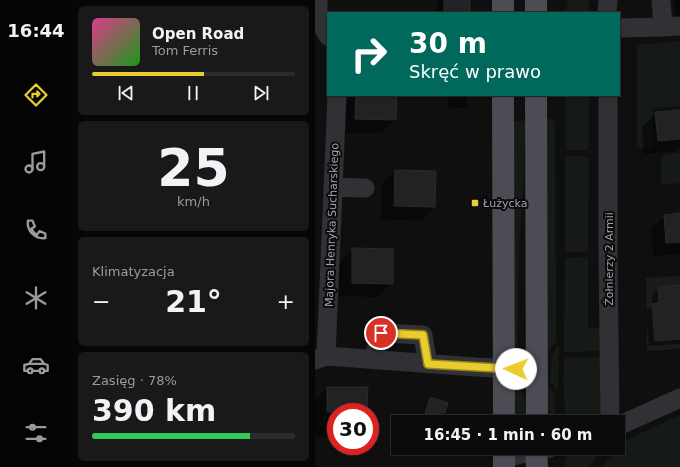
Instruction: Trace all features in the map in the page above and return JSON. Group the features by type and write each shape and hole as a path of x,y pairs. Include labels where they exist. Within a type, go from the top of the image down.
{"main road":[{"path":"503,0 503,12"},
{"path":"536,0 536,12"},
{"path":"503,96 504,415"},
{"path":"536,96 537,415"}],"street":[{"path":"318,0 317,18 327,34"},
{"path":"607,12 608,0"},
{"path":"620,28 671,26 661,0"},
{"name":"Majora Henryka Sucharskiego","path":"321,358 333,187 337,96"},
{"name":"Żołnierzy 2 Armii","path":"608,96 610,415"},
{"path":"333,187 365,188"},
{"path":"373,359 381,333 423,335 428,364"},
{"path":"321,358 373,359 428,364 538,370"},
{"path":"625,423 680,398"},
{"path":"504,458 531,455"}],"shaded area":[{"path":"568,0 589,0 589,12 566,12"},
{"path":"680,41 680,106 653,108 653,148 637,147 637,45"},
{"path":"565,96 589,96 589,147 586,150 566,150"},
{"path":"546,118 553,119 555,122 556,341 547,355"},
{"path":"512,121 525,121 524,177 519,245 518,349 514,346"},
{"path":"680,152 680,183 661,185 661,156"},
{"path":"566,156 581,156 589,159 588,251 586,252 565,252"},
{"path":"565,258 588,258 588,328 601,328 601,351 564,352"},
{"path":"680,276 680,349 647,351 646,278"},
{"path":"559,344 558,391 550,382 552,355"},
{"path":"565,357 601,357 600,415 566,415 563,378"},
{"path":"546,384 554,394 556,415 552,415 547,407"},
{"path":"514,385 519,386 525,399 526,415 516,415 514,410"},
{"path":"680,415 680,467 602,467 612,455 625,455 625,441"},
{"path":"567,455 598,455 589,467 565,467"}],"building":[{"path":"444,0 470,0 470,12 444,12"},
{"path":"356,96 397,96 396,120 355,119"},
{"path":"680,110 680,139 658,141 655,112"},
{"path":"395,170 436,171 435,207 394,206"},
{"path":"680,213 680,242 666,243 664,215"},
{"path":"352,248 393,249 393,284 352,283"},
{"path":"680,285 680,339 655,341 652,304 659,303 658,287"},
{"path":"327,387 368,387 367,403 327,403"},
{"path":"430,397 448,403 444,415 431,415 425,413"}],"place":[{"name":"Łużycka","path":"475,203"}],"route":[{"path":"381,333 423,335 428,364 516,369"}]}
